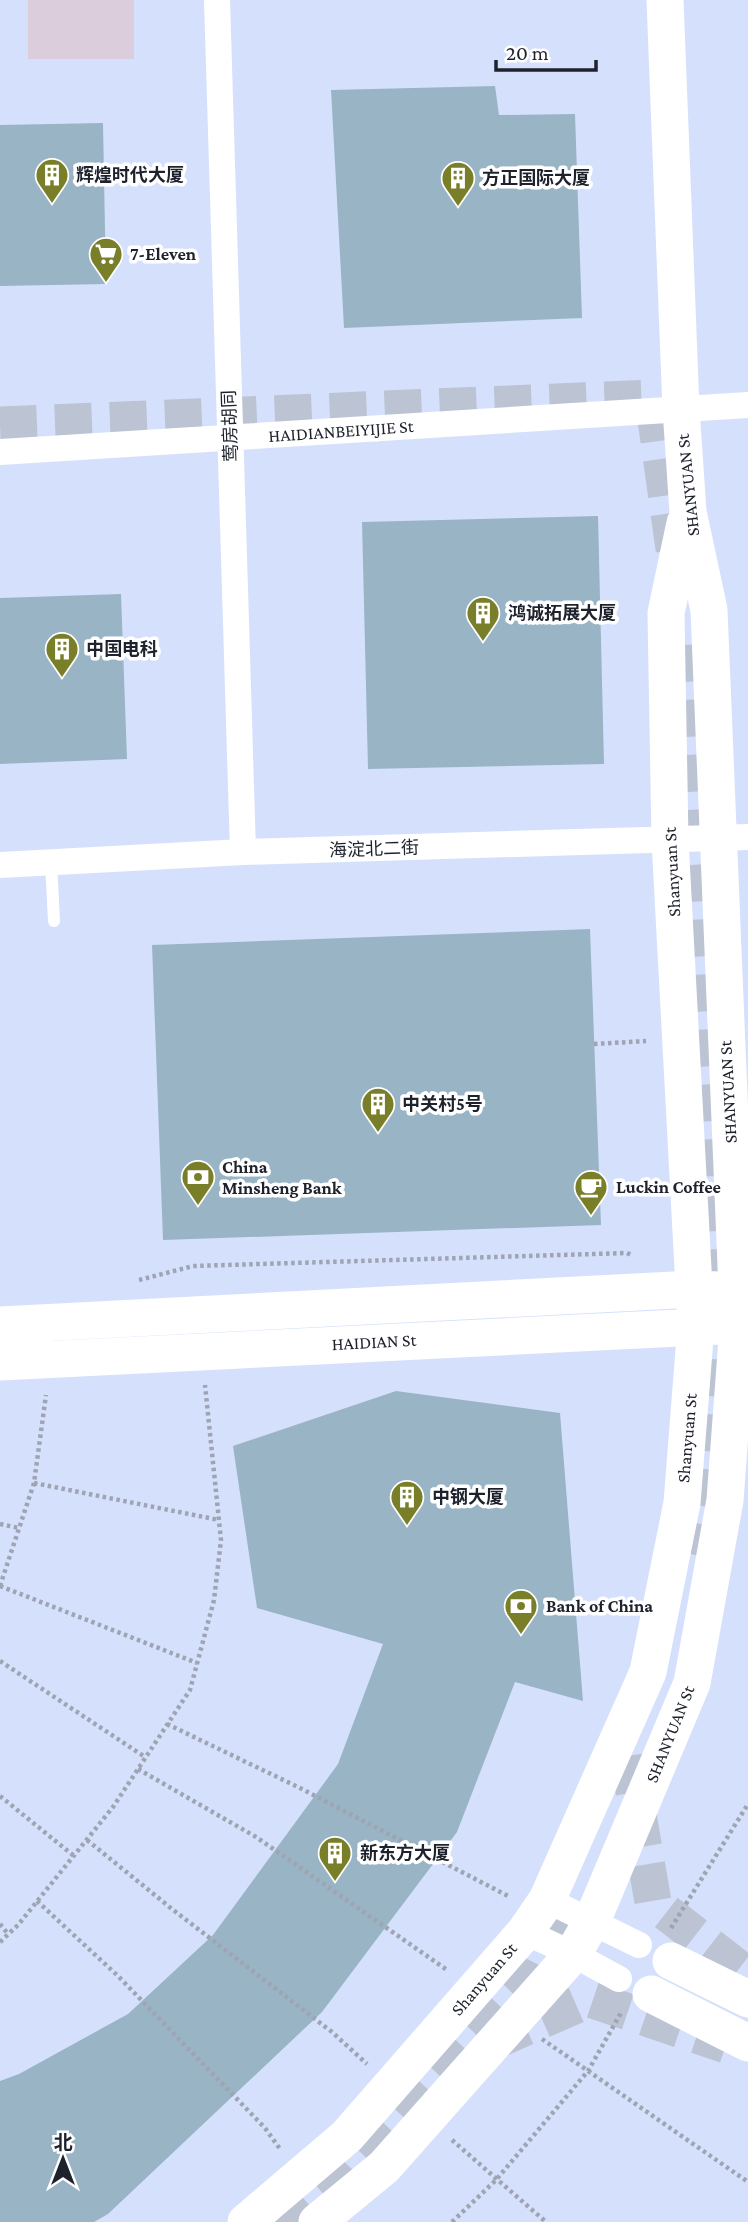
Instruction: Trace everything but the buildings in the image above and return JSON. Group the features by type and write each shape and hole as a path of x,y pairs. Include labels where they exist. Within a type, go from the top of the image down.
{"main road":[{"name":"SHANYUAN St","path":"317,2222 384,2167 573,1954 592,1921 692,1684 725,1500 743,1326 732,837 709,610 688,512 681,409 665,0"},
{"name":"Shanyuan St","path":"246,2222 347,2136 525,1932 547,1900 648,1672 682,1503 696,1325 670,840 666,613 688,512"},
{"name":"HAIDIAN St","path":"0,1325 694,1289 742,1290"},
{"name":"HAIDIAN St","path":"0,1362 696,1325 743,1326"},
{"path":"658,1948 748,1999"},
{"path":"632,1993 748,2042"}],"street":[{"name":"莺房胡同","path":"217,0 243,852"},
{"name":"HAIDIANBEIYIJIE St","path":"0,452 748,405"},
{"name":"海淀北二街","path":"0,865 243,852 732,837"},
{"path":"547,1900 658,1948"},
{"path":"525,1932 573,1954 632,1993"}],"lane":[{"path":"51,862 54,921"}],"path":[{"path":"135,1281 193,1266 627,1253 638,1259"},
{"path":"0,1942 113,1807 190,1689 214,1600 221,1540 206,1401 204,1351"},
{"path":"47,1387 34,1483 0,1587 197,1663"},
{"path":"34,1483 219,1520"},
{"path":"0,1524 19,1528"},
{"path":"0,1661 146,1758"},
{"path":"167,1724 455,1867"},
{"path":"138,1769 256,1837 412,1946"},
{"path":"0,1796 74,1856"},
{"path":"658,1948 748,1804"},
{"path":"87,1839 172,1909 332,2032"},
{"path":"37,1901 118,1976 265,2128"},
{"path":"0,1924 8,1934"},
{"path":"452,2222 496,2180 588,2071 632,1993"},
{"path":"588,2071 748,2182"},
{"path":"496,2180 546,2222"}],"shaded area":[{"path":"0,0 748,0 748,2222 0,2222"},
{"path":"28,0 134,0 134,59 28,59"}],"tunnel":[{"path":"0,425 653,398 676,563"},
{"path":"683,645 714,1303 705,1483 690,1554"},
{"path":"628,1756 653,1902 748,1976"},
{"path":"275,2222 344,2164 526,1973 557,1908"},
{"path":"492,2042 590,1999 726,2045"}],"place":[{"name":"辉煌时代大厦","path":"52,205"},
{"name":"方正国际大厦","path":"458,208"},
{"name":"7-Eleven","path":"106,284"},
{"name":"鸿诚拓展大厦","path":"483,643"},
{"name":"中国电科","path":"62,679"},
{"name":"中关村5号","path":"378,1134"},
{"name":"China Minsheng Bank","path":"198,1207"},
{"name":"Luckin Coffee","path":"591,1217"},
{"name":"中钢大厦","path":"407,1527"},
{"name":"Bank of China","path":"521,1636"},
{"name":"新东方大厦","path":"335,1883"}]}
